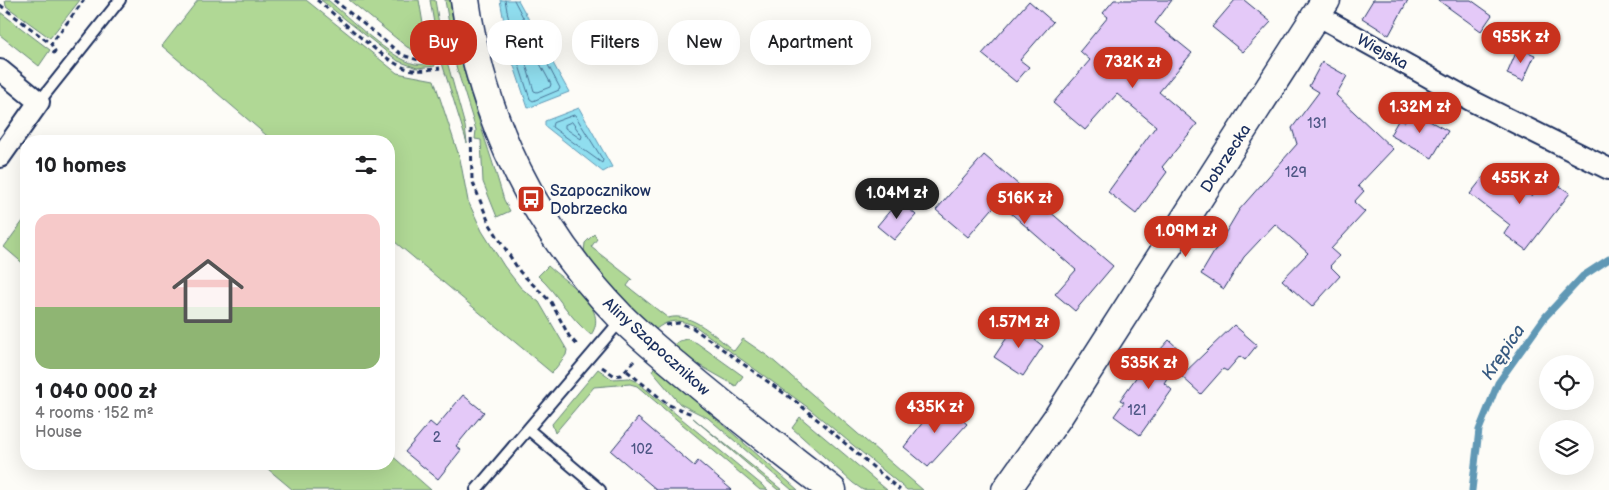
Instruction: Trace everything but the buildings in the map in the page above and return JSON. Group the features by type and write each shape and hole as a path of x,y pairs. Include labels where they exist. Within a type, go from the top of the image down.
{"street":[{"name":"Aliny Szapocznikow","path":"465,0 474,54 499,132 518,175 557,241 622,318 739,418 832,490"},
{"name":"Wiejska","path":"1322,8 1474,102 1609,169"},
{"name":"Dobrzecka","path":"1006,490 1058,417 1322,8"},
{"path":"0,70 39,102 0,157"}],"lane":[{"path":"39,102 120,0"},
{"path":"476,490 622,318"},
{"path":"528,430 600,490"}],"path":[{"path":"51,44 84,0"},
{"path":"317,0 387,58 404,68 420,71 440,68"},
{"path":"334,0 402,55 410,58"},
{"path":"0,5 51,44 55,51 50,57"},
{"path":"697,416 669,405 627,371 649,342 667,325 679,323 693,328 798,404 900,490"}],"green space":[{"path":"5,0 80,0 50,38 6,6"},
{"path":"198,0 306,0 397,73 434,80 460,159 468,201 482,231 504,266 521,288 539,302 567,350 566,355 552,373 395,242 395,135 266,135 162,46"},
{"path":"321,0 328,0 382,46 410,62 410,65 435,66 417,68 398,61"},
{"path":"349,0 419,0 422,20 410,20 410,48"},
{"path":"430,0 435,0 438,20 433,20"},
{"path":"445,0 450,0 453,20 448,20"},
{"path":"0,12 50,50 39,66 0,35"},
{"path":"443,65 448,65 465,126 467,143"},
{"path":"463,65 504,200 510,211 497,217 483,182 481,140 475,139 476,130 456,66"},
{"path":"20,225 20,261 4,247"},
{"path":"594,234 597,239 591,247 632,279 627,286 668,318 686,318 695,322 734,351 743,339 769,357 923,490 907,490 806,406 695,326 674,321 655,330 628,304 590,262 584,252 585,243"},
{"path":"548,266 575,288 590,305 595,315 595,325 591,335 576,321 552,290 538,276"},
{"path":"688,339 697,343 743,376 736,386 685,357 672,346 679,341"},
{"path":"655,366 798,490 792,490 708,418 680,404 652,371"},
{"path":"598,369 612,379 629,378 636,381 768,490 760,490 637,386 630,384 594,387 555,433 552,424"},
{"path":"800,417 887,490 863,490 853,483 792,428"},
{"path":"693,418 782,490 778,490"},
{"path":"395,458 431,490 293,490 269,470 395,470"}],"water":[{"path":"500,0 518,0 529,20 504,20"},
{"path":"514,65 554,65 569,92 528,108"},
{"path":"579,108 612,167 603,172 545,126 545,121"}],"waterway":[{"name":"Krępica","path":"1472,490 1479,430 1498,383 1545,317 1583,276 1609,259"}],"place":[{"name":"Szapocznikow Dobrzecka","path":"531,199"}]}
